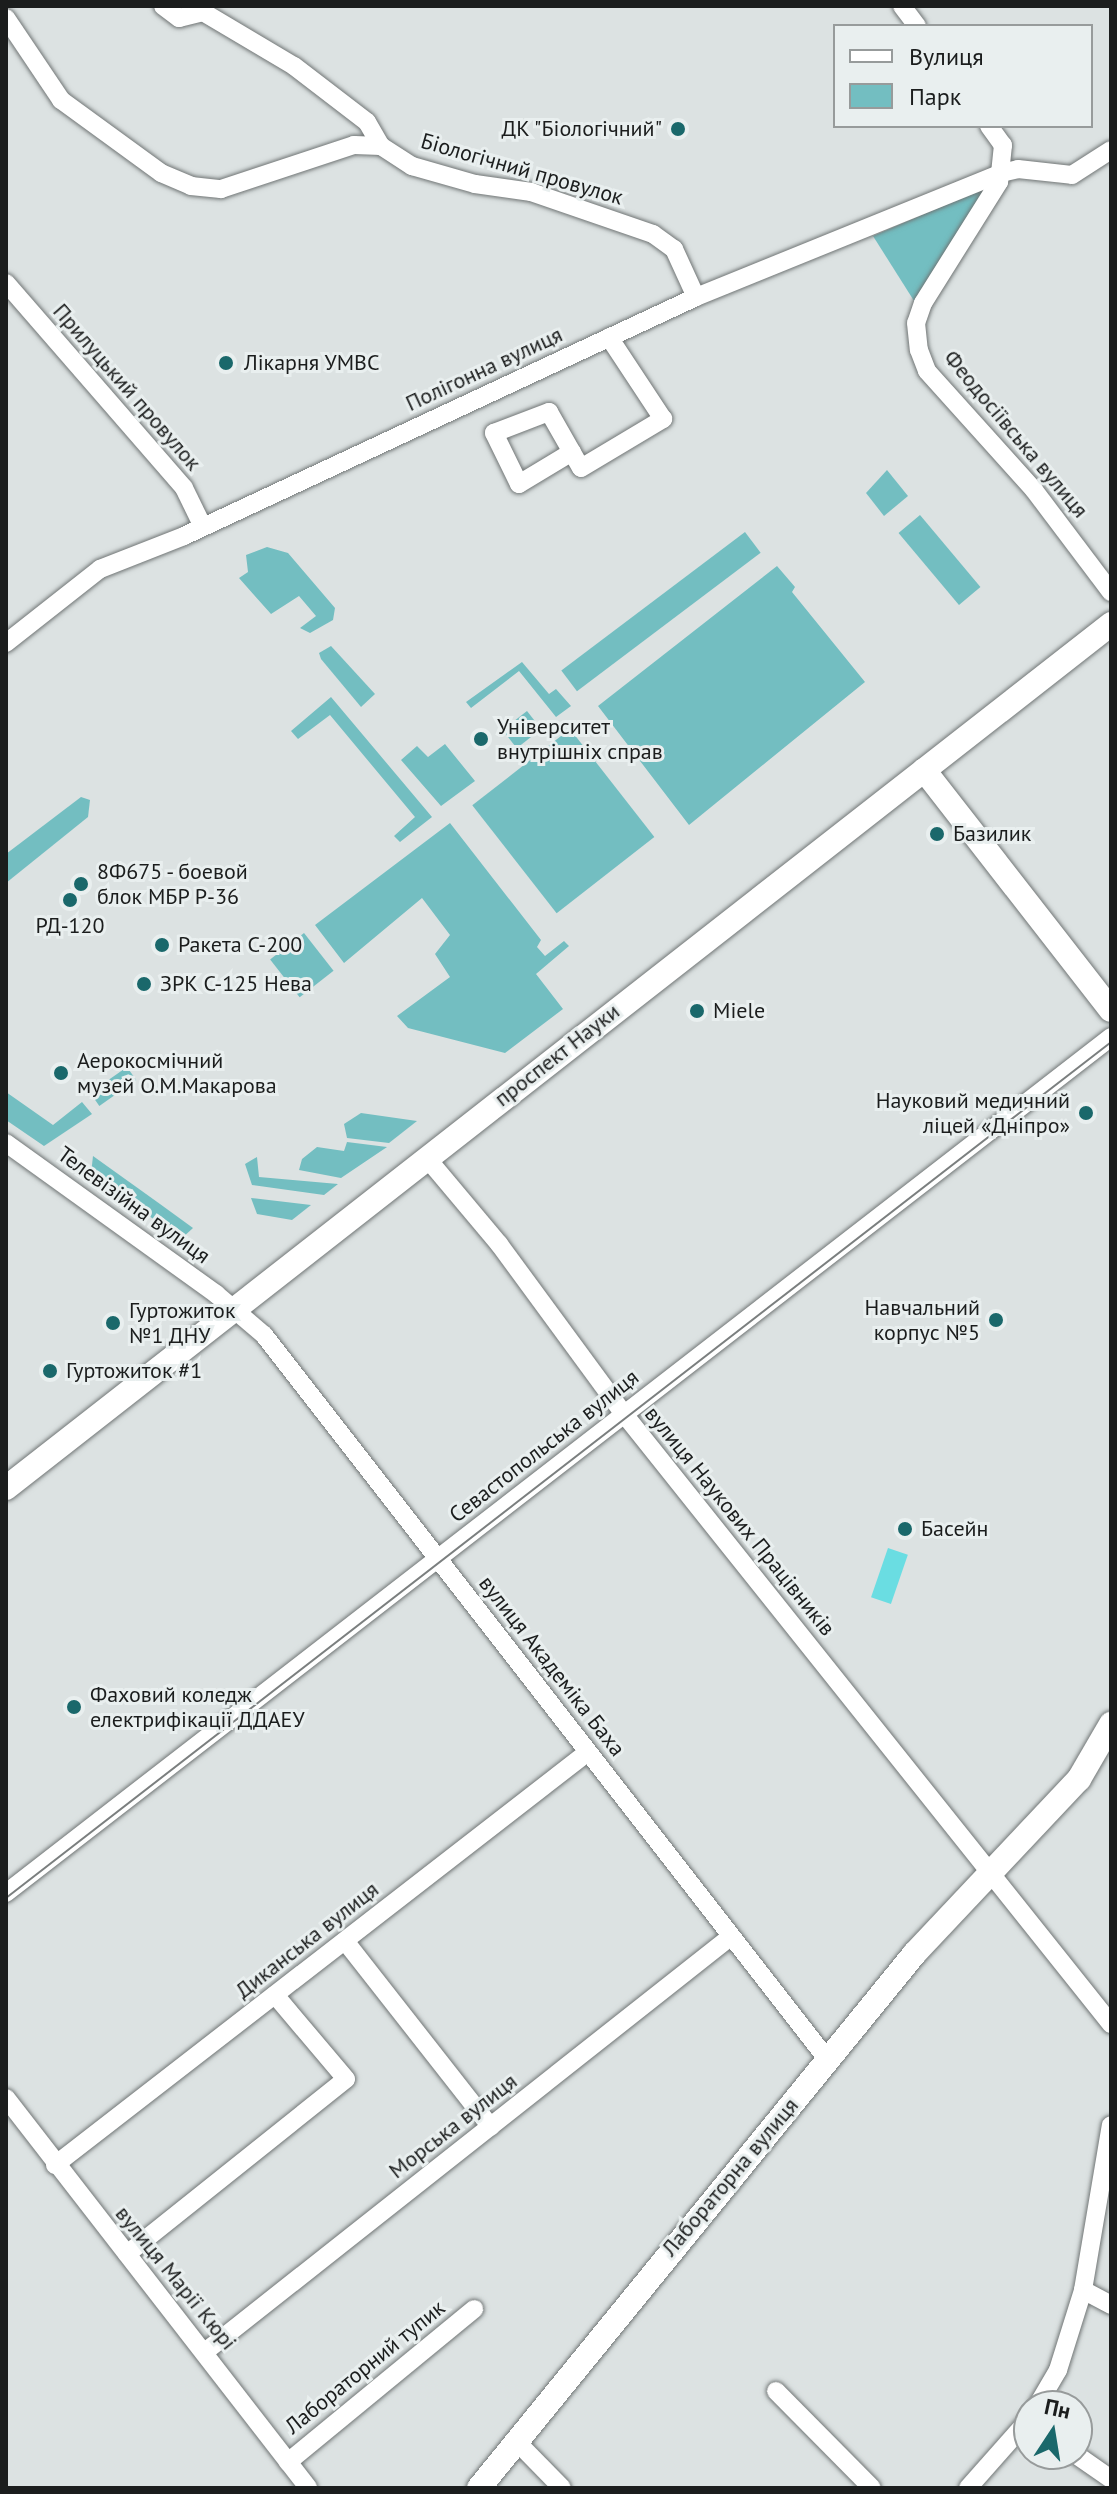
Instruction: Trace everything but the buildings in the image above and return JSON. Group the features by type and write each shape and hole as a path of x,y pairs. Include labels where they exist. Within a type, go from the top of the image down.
{"main road":[{"name":"проспект Науки","path":"6,1488 1111,624"},
{"path":"924,770 1111,1010"},
{"name":"Лабораторна вулиця","path":"479,2488 915,1953 1079,1779 1111,1724"}],"street":[{"name":"Біологічний провулок","path":"163,6 179,18 203,12 294,66 367,122 381,146 439,175 531,192 653,234 674,249 696,297"},
{"path":"902,6 916,24"},
{"path":"6,18 61,100 161,173 191,186 221,189 354,145 381,146"},
{"path":"990,128 1003,145 1001,173"},
{"name":"Полігонна вулиця","path":"6,643 100,569 203,527 696,297 1001,173 1018,169 1072,175 1111,150"},
{"name":"Феодосіївська вулиця","path":"1001,173 923,303 916,323 919,350 927,371 1034,490 1111,592"},
{"name":"Прилуцький провулок","path":"6,283 184,488 203,527"},
{"path":"572,452 581,468 663,419 609,337"},
{"name":"Севастопольська вулиця","path":"6,1893 1111,1037"},
{"name":"Телевізійна вулиця","path":"6,1143 233,1308"},
{"name":"вулиця Наукових Працівників","path":"426,1157 499,1244 624,1414 1111,2024"},
{"name":"вулиця Академіка Баха","path":"233,1308 264,1335 729,1938 827,2059"},
{"name":"Диканська вулиця","path":"55,2165 588,1752"},
{"name":"Морська вулиця","path":"206,2351 729,1938"},
{"path":"345,1941 491,2127"},
{"path":"127,2254 346,2079 275,1995"},
{"name":"вулиця Марії Кюрі","path":"6,2098 55,2165 206,2351 308,2488"},
{"path":"1046,2390 1058,2370 1083,2290 1111,2125"},
{"path":"1083,2290 1111,2305"},
{"name":"Лабораторний тупик","path":"288,2462 474,2309"},
{"path":"776,2391 872,2488"},
{"path":"968,2488 1013,2437"},
{"path":"517,2442 562,2488"},
{"path":"1093,2466 1111,2479"}],"green space":[{"path":"987,187 916,304 873,236"},
{"path":"887,470 908,496 884,516 866,493"},
{"path":"920,515 980,587 959,605 899,533"},
{"path":"745,532 761,553 577,691 561,670"},
{"path":"267,547 288,553 335,608 333,620 310,633 300,628 316,616 299,596 271,614 239,578 248,572 246,555"},
{"path":"777,566 795,587 792,592 865,682 689,825 598,706"},
{"path":"331,646 375,694 361,707 321,659 319,653"},
{"path":"522,662 549,694 556,689 571,706 556,717 519,671 471,708 466,702"},
{"path":"331,697 432,817 400,842 394,836 415,817 330,715 298,739 291,731"},
{"path":"527,711 541,729 517,748 503,730"},
{"path":"570,729 654,837 557,913 472,805"},
{"path":"445,744 475,781 441,806 401,760 417,746 428,757"},
{"path":"81,797 90,800 88,817 6,883 6,854"},
{"path":"450,823 541,940 537,947 545,956 564,941 569,946 536,974 563,1009 505,1053 408,1028 397,1016 450,977 435,954 450,935 422,898 344,963 315,925"},
{"path":"304,933 334,971 300,997 270,959"},
{"path":"127,1067 136,1080 99,1106 90,1093"},
{"path":"6,1092 53,1125 82,1102 92,1114 44,1146 6,1120"},
{"path":"361,1113 417,1121 389,1143 347,1138 344,1124"},
{"path":"347,1142 387,1147 341,1178 299,1170 302,1159 317,1147 344,1151"},
{"path":"93,1156 193,1228 181,1239 91,1174"},
{"path":"257,1157 259,1177 338,1184 324,1195 252,1185 245,1164"},
{"path":"251,1198 311,1205 292,1220 257,1214"}],"shaded area":[{"path":"888,1548 908,1555 891,1604 871,1597"}],"tram line":[{"path":"6,1898 1111,1042"}],"place":[{"name":"ДК \"Біологічний\"","path":"678,129"},
{"name":"Лікарня УМВС","path":"226,363"},
{"name":"Університет внутрішніх справ","path":"481,739"},
{"name":"Базилик","path":"937,834"},
{"name":"8Ф675 - боевой блок МБР Р-36","path":"81,884"},
{"name":"РД-120","path":"70,900"},
{"name":"Ракета С-200","path":"162,945"},
{"name":"ЗРК С-125 Нева","path":"144,984"},
{"name":"Miele","path":"697,1011"},
{"name":"Аерокосмічний музей О.М.Макарова","path":"61,1073"},
{"name":"Науковий медичний ліцей «Дніпро»","path":"1086,1113"},
{"name":"Навчальний корпус №5","path":"996,1320"},
{"name":"Гуртожиток №1 ДНУ","path":"113,1323"},
{"name":"Гуртожиток #1","path":"50,1371"},
{"name":"Басейн","path":"905,1529"},
{"name":"Фаховий коледж електрифікації ДДАЕУ","path":"74,1707"}]}
